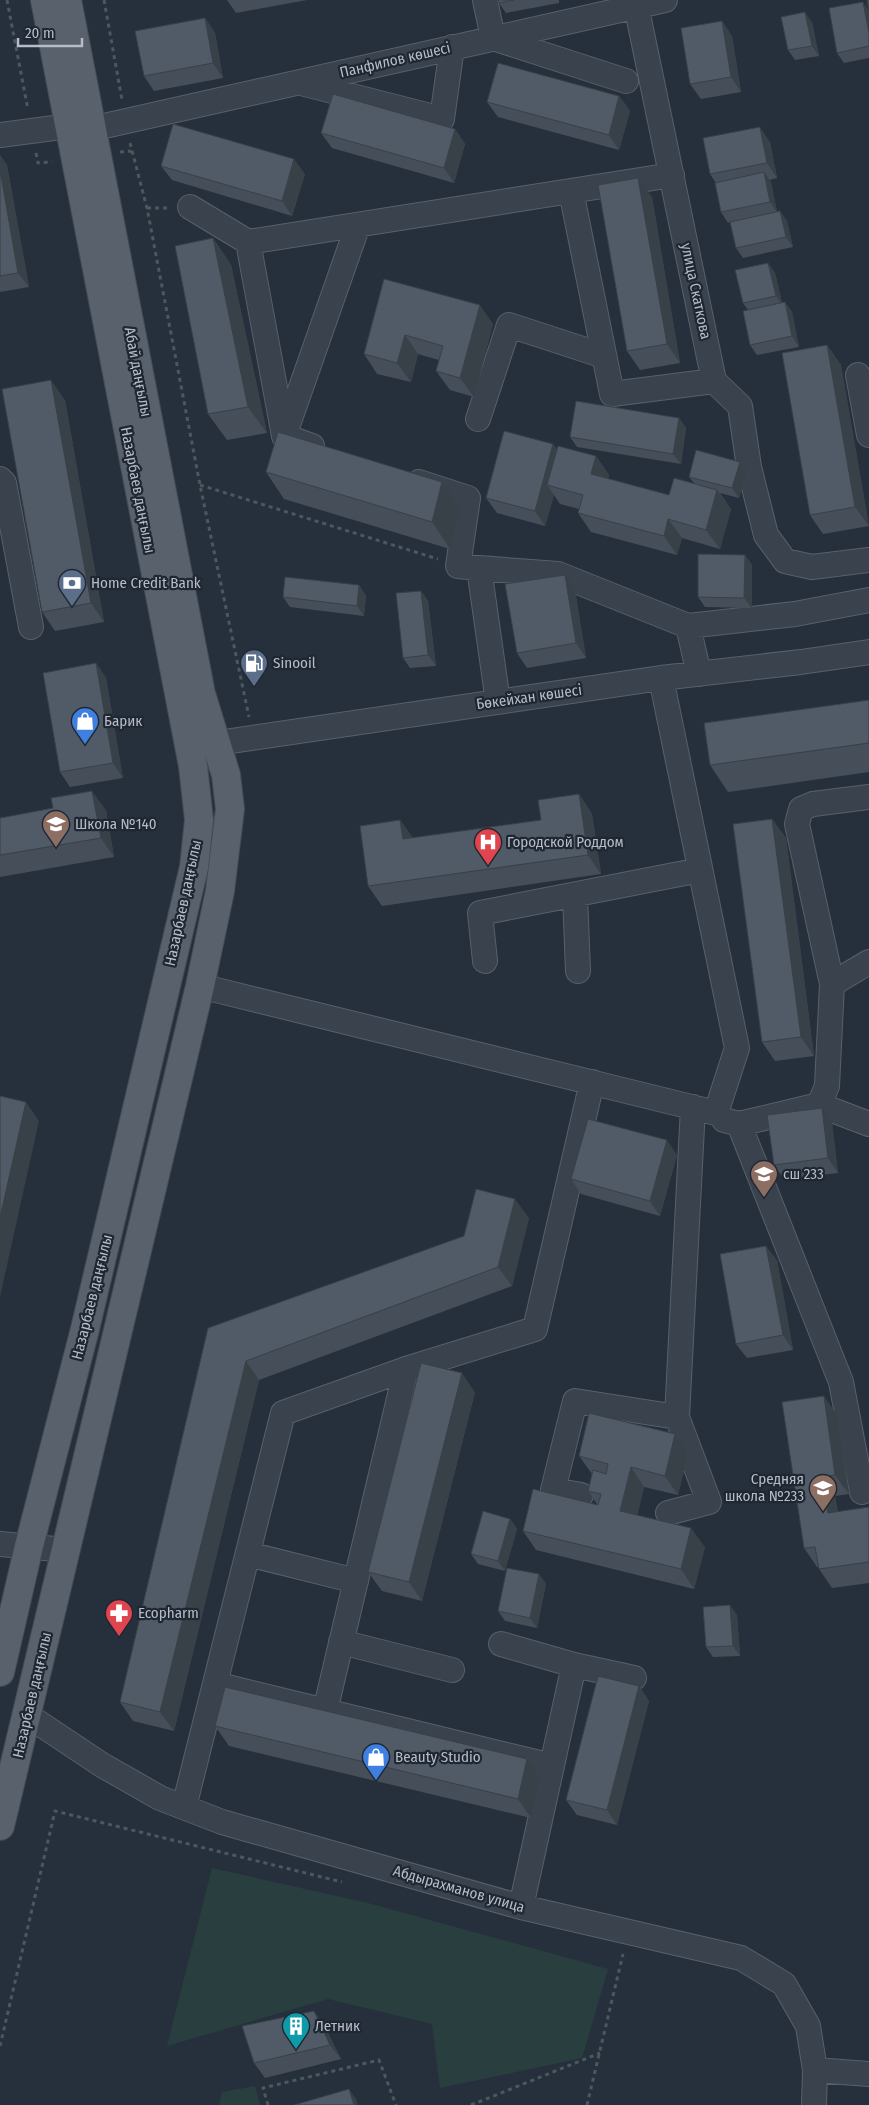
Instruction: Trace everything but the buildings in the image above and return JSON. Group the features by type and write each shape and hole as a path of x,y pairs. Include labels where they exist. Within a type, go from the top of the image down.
{"main road":[{"name":"Абай даңғылы","path":"45,0 80,127 201,694 216,743"},
{"name":"Абай даңғылы","path":"67,0 80,127"},
{"name":"Назарбаев даңғылы","path":"0,1672 29,1546 85,1329 194,867 198,806 189,747 75,160 80,127"},
{"name":"Назарбаев даңғылы","path":"0,1826 200,986 220,891 230,809 226,775 216,743"}],"street":[{"path":"485,0 493,38 626,81"},
{"name":"Панфилов көшесі","path":"31,130 80,127 125,121 665,0"},
{"name":"улица Скаткова","path":"636,5 714,381"},
{"path":"296,82 442,119 452,47"},
{"path":"0,135 31,130"},
{"path":"190,207 248,242 672,175"},
{"path":"572,191 612,394 714,381 740,406 749,467 766,535 784,561 812,567 869,560"},
{"path":"284,436 358,225"},
{"path":"248,242 284,436"},
{"path":"478,419 509,325 604,356"},
{"path":"858,375 869,435"},
{"path":"284,436 330,452"},
{"path":"394,473 468,498 468,567 498,702"},
{"path":"0,479 4,483 31,627"},
{"path":"468,567 558,574 688,626 795,614 869,600"},
{"path":"688,626 699,674"},
{"name":"Бөкейхан көшесі","path":"189,747 661,678 869,652"},
{"path":"661,678 737,1048 716,1113"},
{"path":"819,1104 827,1086 832,984 797,824 801,809 812,804 869,797"},
{"path":"485,961 480,914 700,870"},
{"path":"575,895 578,971"},
{"path":"832,984 869,962"},
{"path":"200,986 693,1107 716,1113 727,1122 739,1124 819,1104 869,1124"},
{"path":"184,1807 283,1413 406,1369 535,1329 592,1082"},
{"path":"668,1512 709,1502 677,1417 693,1107"},
{"path":"739,1124 841,1382 862,1492"},
{"path":"325,1710 406,1369"},
{"path":"580,1495 553,1490 575,1401 677,1417"},
{"path":"0,1544 66,1550"},
{"path":"248,1554 356,1581"},
{"path":"342,1642 452,1670"},
{"path":"501,1644 574,1665 634,1678"},
{"path":"521,1907 574,1665"},
{"path":"215,1684 552,1766"},
{"name":"Абдырахманов улица","path":"27,1715 102,1765 160,1798 222,1822 521,1907 741,1958 784,1984 808,2026 815,2070 814,2105"},
{"path":"815,2070 869,2074"}],"path":[{"path":"7,0 38,163 75,160"},
{"path":"104,0 125,121 147,208 200,485 253,738"},
{"path":"200,485 468,567"},
{"path":"0,2046 55,1811 344,1882"},
{"path":"587,2105 624,1951"},
{"path":"471,2105 600,2053"},
{"path":"268,2105 263,2088 379,2060 396,2105"}],"green space":[{"path":"212,1868 368,1903 608,1969 582,2058 440,2088 432,2024 328,1999 167,2046"},
{"path":"255,2086 260,2105 219,2105 222,2092"}],"place":[{"name":"Home Credit Bank","path":"72,607"},
{"name":"Sinooil","path":"254,687"},
{"name":"Барик","path":"85,745"},
{"name":"Школа №140","path":"56,848"},
{"name":"Городской Роддом","path":"488,866"},
{"name":"сш 233","path":"764,1198"},
{"name":"Средняя школа №233","path":"823,1512"},
{"name":"Ecopharm","path":"119,1637"},
{"name":"Beauty Studio","path":"376,1781"},
{"name":"Летник","path":"296,2050"}]}
